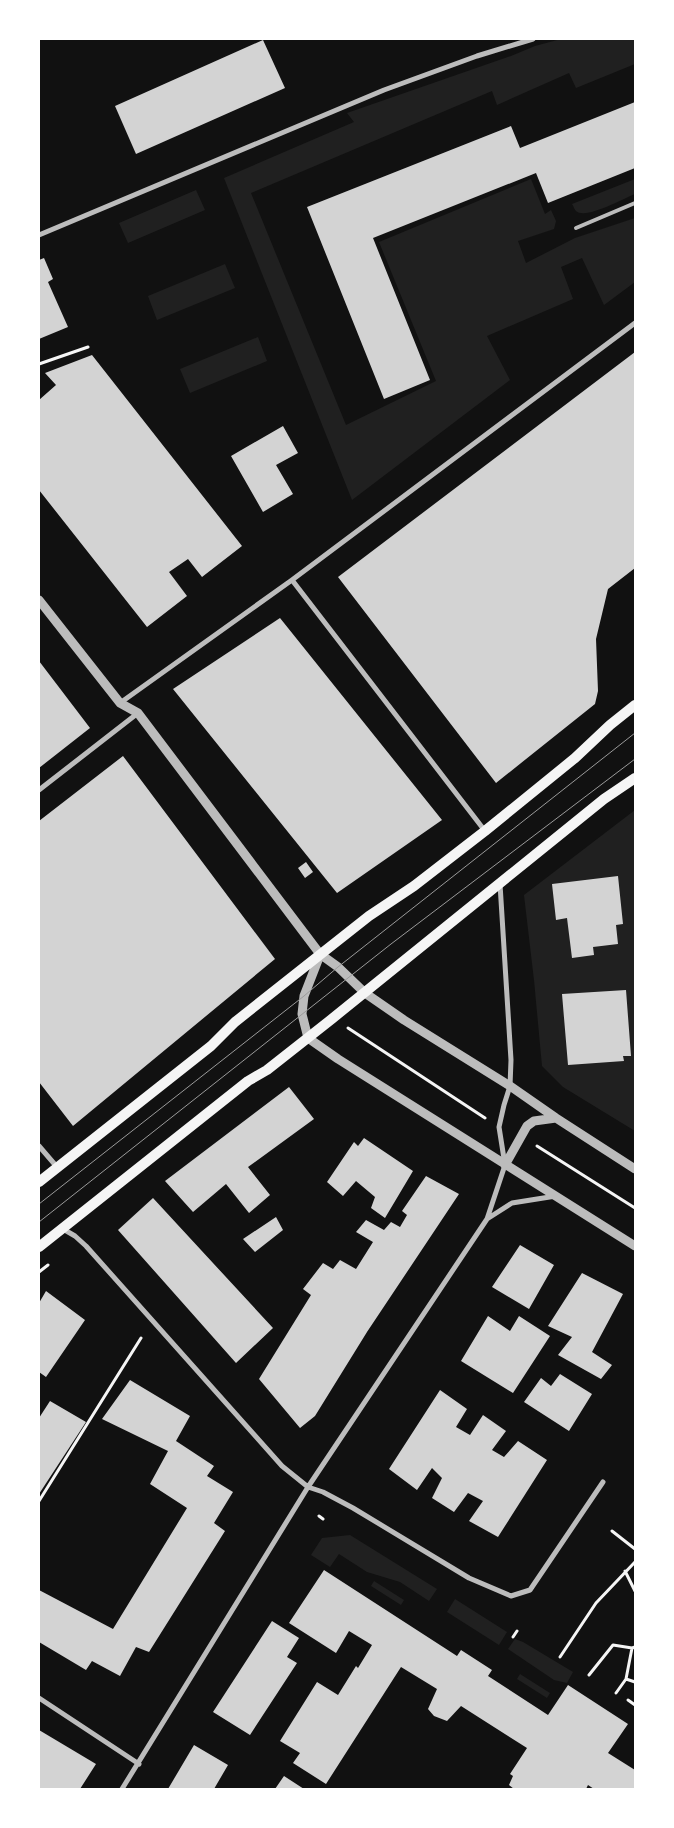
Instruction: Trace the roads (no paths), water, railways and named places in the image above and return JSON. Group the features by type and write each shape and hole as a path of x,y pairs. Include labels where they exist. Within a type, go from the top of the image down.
{"main road":[{"path":"39,1182 211,1046 234,1022 320,954 369,916 414,886 484,831 575,758 610,725 635,705"},
{"path":"39,1247 248,1081 267,1070 365,993 499,882 604,799 635,778"}],"street":[{"path":"39,235 384,90 477,56 534,39"},
{"path":"120,704 292,580 635,323"},
{"path":"292,580 484,831"},
{"path":"39,600 120,704 138,713 320,954 338,967 365,993 404,1020 510,1086 635,1169"},
{"path":"39,790 138,713"},
{"path":"499,882 511,1060 510,1086 500,1127 505,1165"},
{"path":"320,954 304,996 302,1014 308,1038 338,1059 635,1246"},
{"path":"122,1789 308,1487 487,1219 505,1165 527,1126 534,1121 556,1118"},
{"path":"39,1146 57,1167"},
{"path":"487,1219 512,1203 558,1196"},
{"path":"63,1229 75,1236 86,1246 282,1466 308,1487 345,1503 469,1578 511,1596 530,1590 603,1482"},
{"path":"39,1698 139,1764"}],"lane":[{"path":"576,228 635,203"}],"tram line":[{"path":"39,1204 635,733"},
{"path":"39,1222 391,944 635,759"}]}
